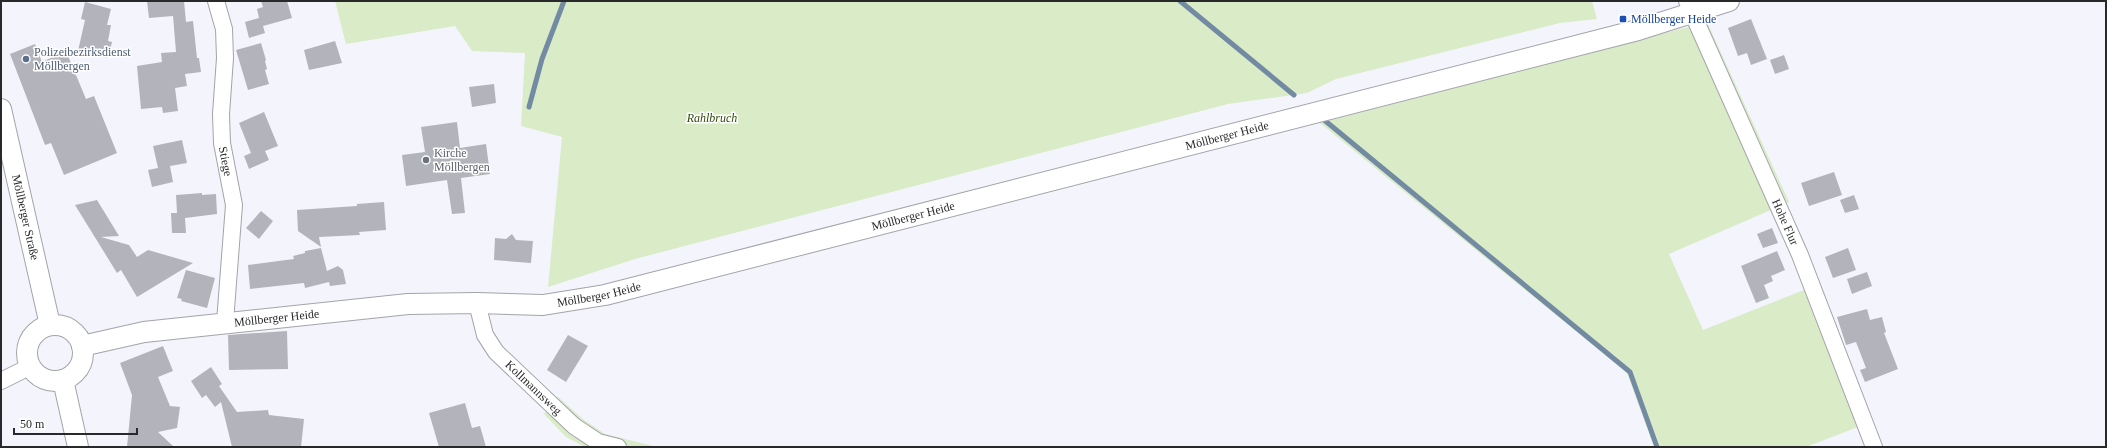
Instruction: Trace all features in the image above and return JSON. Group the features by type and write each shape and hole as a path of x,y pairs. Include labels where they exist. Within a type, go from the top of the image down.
{"street":[{"name":"Stiege","path":"216,1 224,29 225,58 221,114 222,142 234,205 225,322"},
{"name":"Möllberger Heide","path":"82,346 144,332 225,322 408,304 477,303 543,305 605,295 1615,36 1690,7 1729,1"},
{"name":"Hohe Flur","path":"1690,7 1800,255 1874,447"},
{"name":"Möllberger Straße","path":"1,109 50,325"},
{"name":"Kollmannsweg","path":"477,303 486,335 496,352 574,426 598,442 618,447"},
{"path":"50,325 67,328 74,332 82,346 83,355 79,367 70,376 63,380 44,378 36,373 30,366 28,353 30,340 35,333 50,325"},
{"path":"1,381 30,366"},
{"path":"63,380 78,447"}],"green space":[{"name":"Rahlbruch","path":"335,1 1592,1 1597,19 1560,23 1336,79 1307,93 1228,104 635,259 548,287 562,137 521,126 525,53 472,51 455,26 346,44"},
{"path":"1707,22 1789,202 1669,254 1703,330 1819,284 1883,447 1866,447 1858,427 1806,447 1654,447 1627,373 1320,123"},
{"path":"558,397 584,420 605,434 657,447 585,447 566,437 544,414"}],"building":[{"path":"147,1 184,1 186,22 193,21 197,58 199,58 201,72 185,74 187,86 175,88 178,111 163,113 162,107 141,109 137,66 162,62 161,53 176,52 173,16 149,18"},
{"path":"261,1 287,1 292,18 263,26 265,33 249,38 245,22 259,18 257,9 263,7"},
{"path":"85,2 111,9 107,25 111,25 108,41 112,42 108,58 78,51 85,20 81,19"},
{"path":"1751,19 1767,59 1751,65 1747,53 1738,56 1728,28"},
{"path":"335,41 342,63 309,70 304,50"},
{"path":"261,43 266,60 267,69 265,70 269,84 248,90 236,50"},
{"path":"35,44 42,62 66,51 86,99 94,96 117,153 64,175 51,143 45,145 10,54"},
{"path":"1784,55 1789,69 1775,74 1770,60"},
{"path":"494,84 496,103 472,107 469,87"},
{"path":"264,112 278,146 265,151 269,160 249,169 244,156 251,153 239,123"},
{"path":"457,122 460,148 486,144 490,174 461,178 465,213 452,214 447,180 406,186 402,155 425,152 421,127"},
{"path":"182,140 187,163 170,166 173,182 152,187 148,170 158,168 153,146"},
{"path":"1834,172 1842,195 1809,206 1801,183"},
{"path":"202,193 202,195 216,194 217,214 185,218 186,233 172,233 171,213 177,213 176,195"},
{"path":"1854,195 1859,209 1845,213 1840,200"},
{"path":"97,200 119,236 101,237 129,245 137,257 148,250 193,263 137,297 121,270 117,273 75,205"},
{"path":"384,202 386,230 359,232 360,235 319,237 321,247 298,231 297,210 357,206 357,204"},
{"path":"261,211 273,221 259,239 246,228"},
{"path":"1772,228 1778,243 1763,248 1757,234"},
{"path":"512,234 516,240 533,241 531,263 494,260 495,238 506,239"},
{"path":"321,248 327,271 338,266 343,270 346,284 330,286 329,282 305,288 304,283 250,289 248,265 294,259 293,256 305,253 305,251"},
{"path":"1848,248 1856,270 1833,278 1825,257"},
{"path":"1777,251 1785,270 1771,276 1773,281 1764,285 1769,298 1756,303 1741,266"},
{"path":"186,270 215,278 207,308 181,301 182,299 177,298"},
{"path":"1867,272 1872,286 1852,294 1847,279"},
{"path":"1867,309 1870,320 1882,317 1886,332 1884,333 1898,369 1865,382 1860,370 1866,368 1856,342 1846,345 1837,317"},
{"path":"287,331 288,369 229,370 228,335"},
{"path":"568,335 588,346 566,382 547,370"},
{"path":"163,346 173,371 158,377 170,406 180,407 177,428 158,432 174,447 127,447 132,395 120,363"},
{"path":"211,367 222,384 219,386 237,412 268,410 269,415 304,419 301,447 232,447 221,402 215,407 206,395 202,398 191,381"},
{"path":"465,403 472,428 480,426 486,447 439,447 429,413"}],"waterway":[{"path":"529,107 542,59 564,1"},
{"path":"1180,1 1294,95"},
{"path":"1323,119 1630,372 1657,447"}],"place":[{"name":"Möllberger Heide","path":"1623,19"},
{"name":"Polizeibezirksdienst Möllbergen","path":"26,59"},
{"name":"Kirche Möllbergen","path":"426,160"}]}
